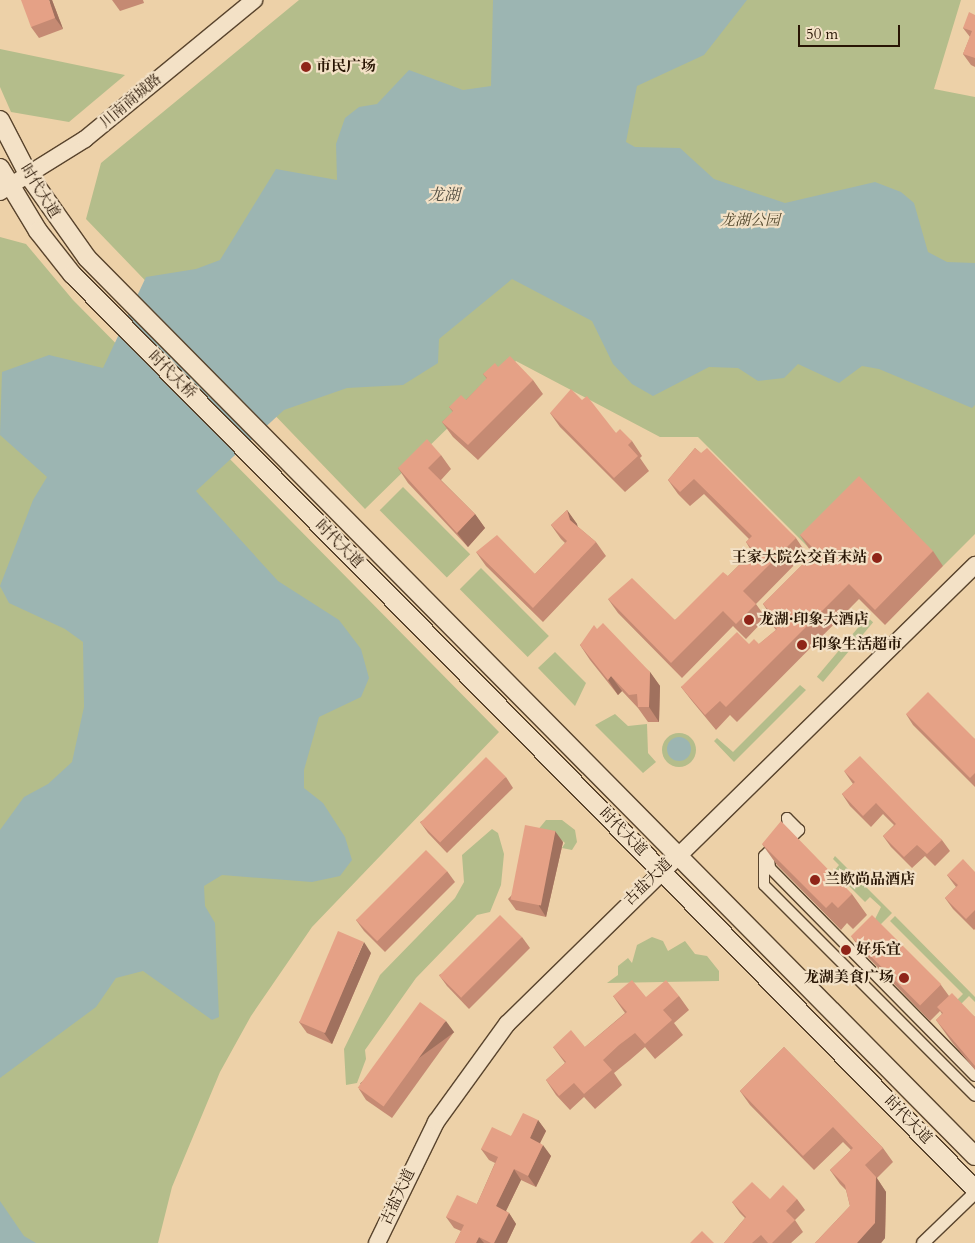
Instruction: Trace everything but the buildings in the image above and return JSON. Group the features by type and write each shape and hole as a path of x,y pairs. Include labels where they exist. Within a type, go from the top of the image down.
{"main road":[{"name":"时代大道","path":"0,120 29,176 87,258"},
{"name":"时代大道","path":"0,168 5,189 72,274"},
{"name":"时代大桥","path":"87,258 286,459"},
{"name":"时代大桥","path":"72,274 271,476"},
{"name":"时代大道","path":"286,459 975,1156"},
{"name":"时代大道","path":"271,476 975,1189"}],"street":[{"name":"川南商城路","path":"5,189 29,176 85,139 254,0"},
{"name":"古盐大道","path":"377,1243 415,1162 472,1066 538,992 660,870 975,565"},
{"path":"975,1076 770,868 769,859 799,830 787,818 789,831 764,856 764,885 975,1096"},
{"path":"923,1243 975,1193"}],"green space":[{"name":"龙湖公园","path":"299,0 961,0 934,89 975,97 975,534 943,566 811,550 698,437 660,437 516,361 365,509 86,219 101,163"},
{"path":"0,49 125,75 69,122 11,112 0,87"},
{"path":"0,237 26,244 73,300 499,732 312,927 251,1016 220,1072 172,1187 158,1243 0,1243"},
{"path":"403,487 470,554 447,578 380,510"},
{"path":"481,568 549,636 528,657 460,589"},
{"path":"867,617 873,622 823,682 817,677"},
{"path":"555,652 586,683 575,706 538,668"},
{"path":"800,685 806,690 734,762 714,741 717,738 733,752"},
{"path":"615,714 628,726 647,724 648,753 656,762 643,773 595,725"},
{"path":"679,733 686,734 691,738 695,743 695,757 691,762 686,766 679,767 672,766 667,762 663,757 662,750 663,743 667,738 672,734"},
{"path":"546,820 562,820 575,830 577,842 572,850 562,848 565,843 557,836 537,831"},
{"path":"492,829 498,833 504,854 501,885 490,912 477,915 416,978 365,1050 366,1059 357,1083 346,1085 344,1049 380,975 455,898 464,882 462,855"},
{"path":"835,856 892,913 879,926 874,921 881,907 870,897 865,902 834,871 839,865 833,859"},
{"path":"895,916 975,997 975,1002 969,996 955,1010 951,1006 963,994 890,921"},
{"path":"652,937 663,941 668,951 685,941 695,954 707,956 719,971 719,981 607,983 618,975 618,966 628,958 632,963 637,945"}],"water":[{"name":"龙湖","path":"493,0 747,0 704,55 637,86 626,142 635,147 680,148 714,179 785,203 875,182 901,192 914,203 928,252 947,262 975,263 975,405 972,408 879,369 862,366 839,383 798,364 784,378 758,381 738,368 709,367 653,396 632,384 613,364 592,321 512,279 439,339 438,363 403,385 347,388 284,410 196,491 278,581 339,620 361,649 369,678 361,697 319,717 304,770 304,788 323,803 345,837 352,860 340,876 312,882 222,875 204,886 205,906 215,923 219,1017 212,1020 143,971 116,978 96,1007 0,1078 0,830 24,797 48,784 72,762 84,707 83,642 65,629 9,603 0,586 33,500 47,477 0,435 2,372 49,355 103,368 146,277 196,269 220,260 276,169 337,180 336,144 345,118 359,107 377,104 409,70 463,90 491,86"},
{"path":"679,737 688,740 691,749 688,758 679,761 670,758 667,749 670,740"},
{"path":"0,1201 24,1236 36,1243 0,1243"}],"place":[{"name":"市民广场","path":"306,67"},
{"name":"王家大院公交首末站","path":"877,558"},
{"name":"龙湖·印象大酒店","path":"749,620"},
{"name":"印象生活超市","path":"802,645"},
{"name":"兰欧尚品酒店","path":"815,880"},
{"name":"好乐宜","path":"846,950"},
{"name":"龙湖美食广场","path":"904,978"}]}
